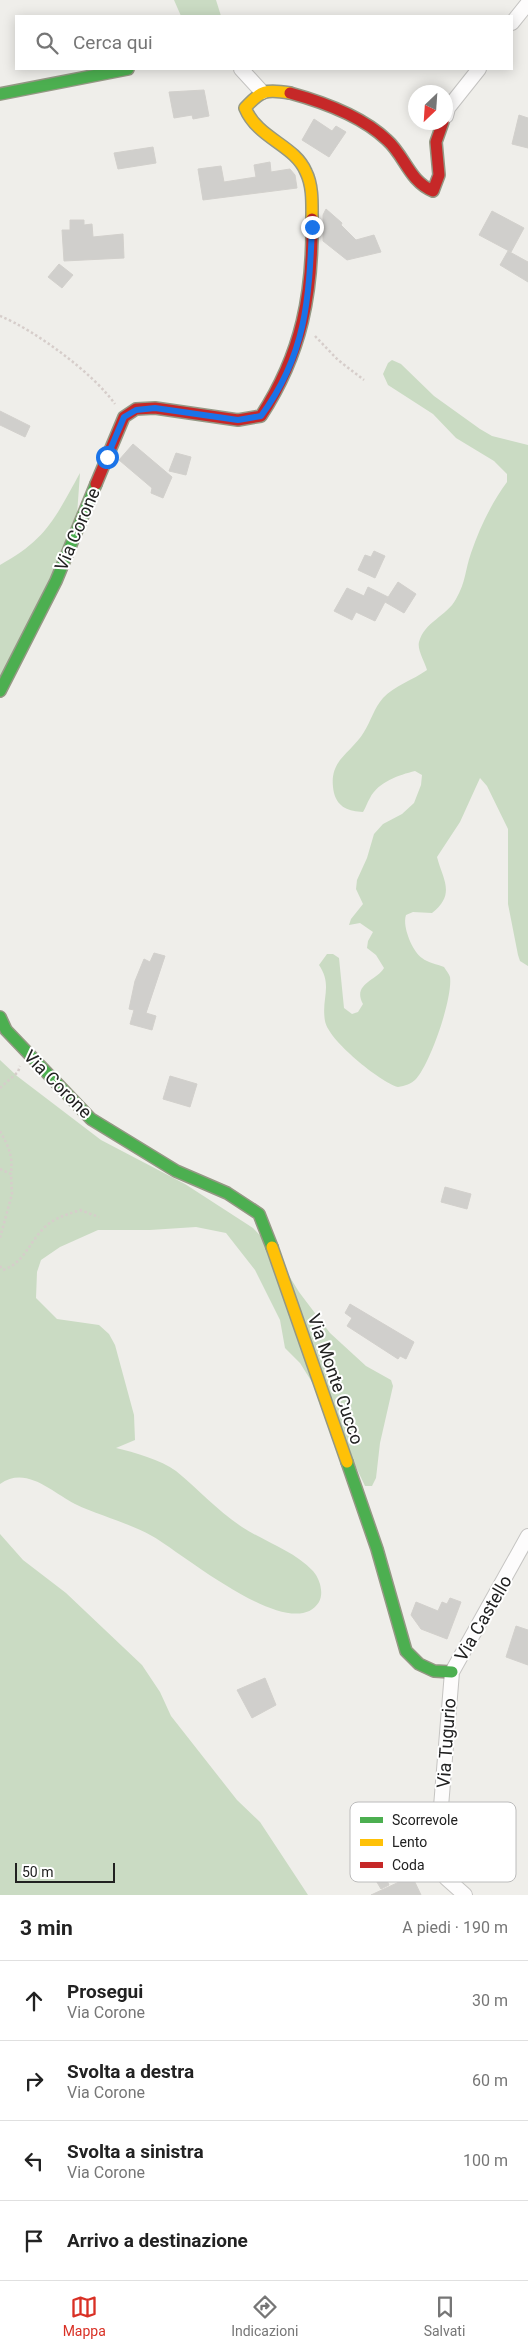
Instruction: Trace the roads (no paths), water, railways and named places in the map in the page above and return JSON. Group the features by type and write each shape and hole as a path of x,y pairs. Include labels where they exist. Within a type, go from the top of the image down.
{"street":[{"path":"513,21 528,4"},
{"path":"0,94 123,70"},
{"path":"241,70 262,92 277,90 302,96 370,126 397,150 416,180 425,189 433,191 438,180 436,143 440,130"},
{"path":"453,102 477,70"},
{"name":"Via Corone","path":"0,691 56,581 124,417 136,410 155,408 238,420 261,416 280,388 290,367 303,328 310,285 312,227 308,180 303,167 257,128 248,117 245,108 262,92"},
{"name":"Via Corone","path":"0,1017 6,1030 59,1088 91,1119 126,1142"},
{"name":"Via Monte Cucco","path":"126,1142 176,1171 227,1193 259,1214 284,1278 377,1549 406,1651 419,1664 434,1672 452,1672"},
{"name":"Via Castello","path":"452,1672 528,1536"},
{"name":"Via Tugurio","path":"441,1802 452,1672"},
{"name":"Via Tugurio","path":"450,1882 464,1895"}]}
